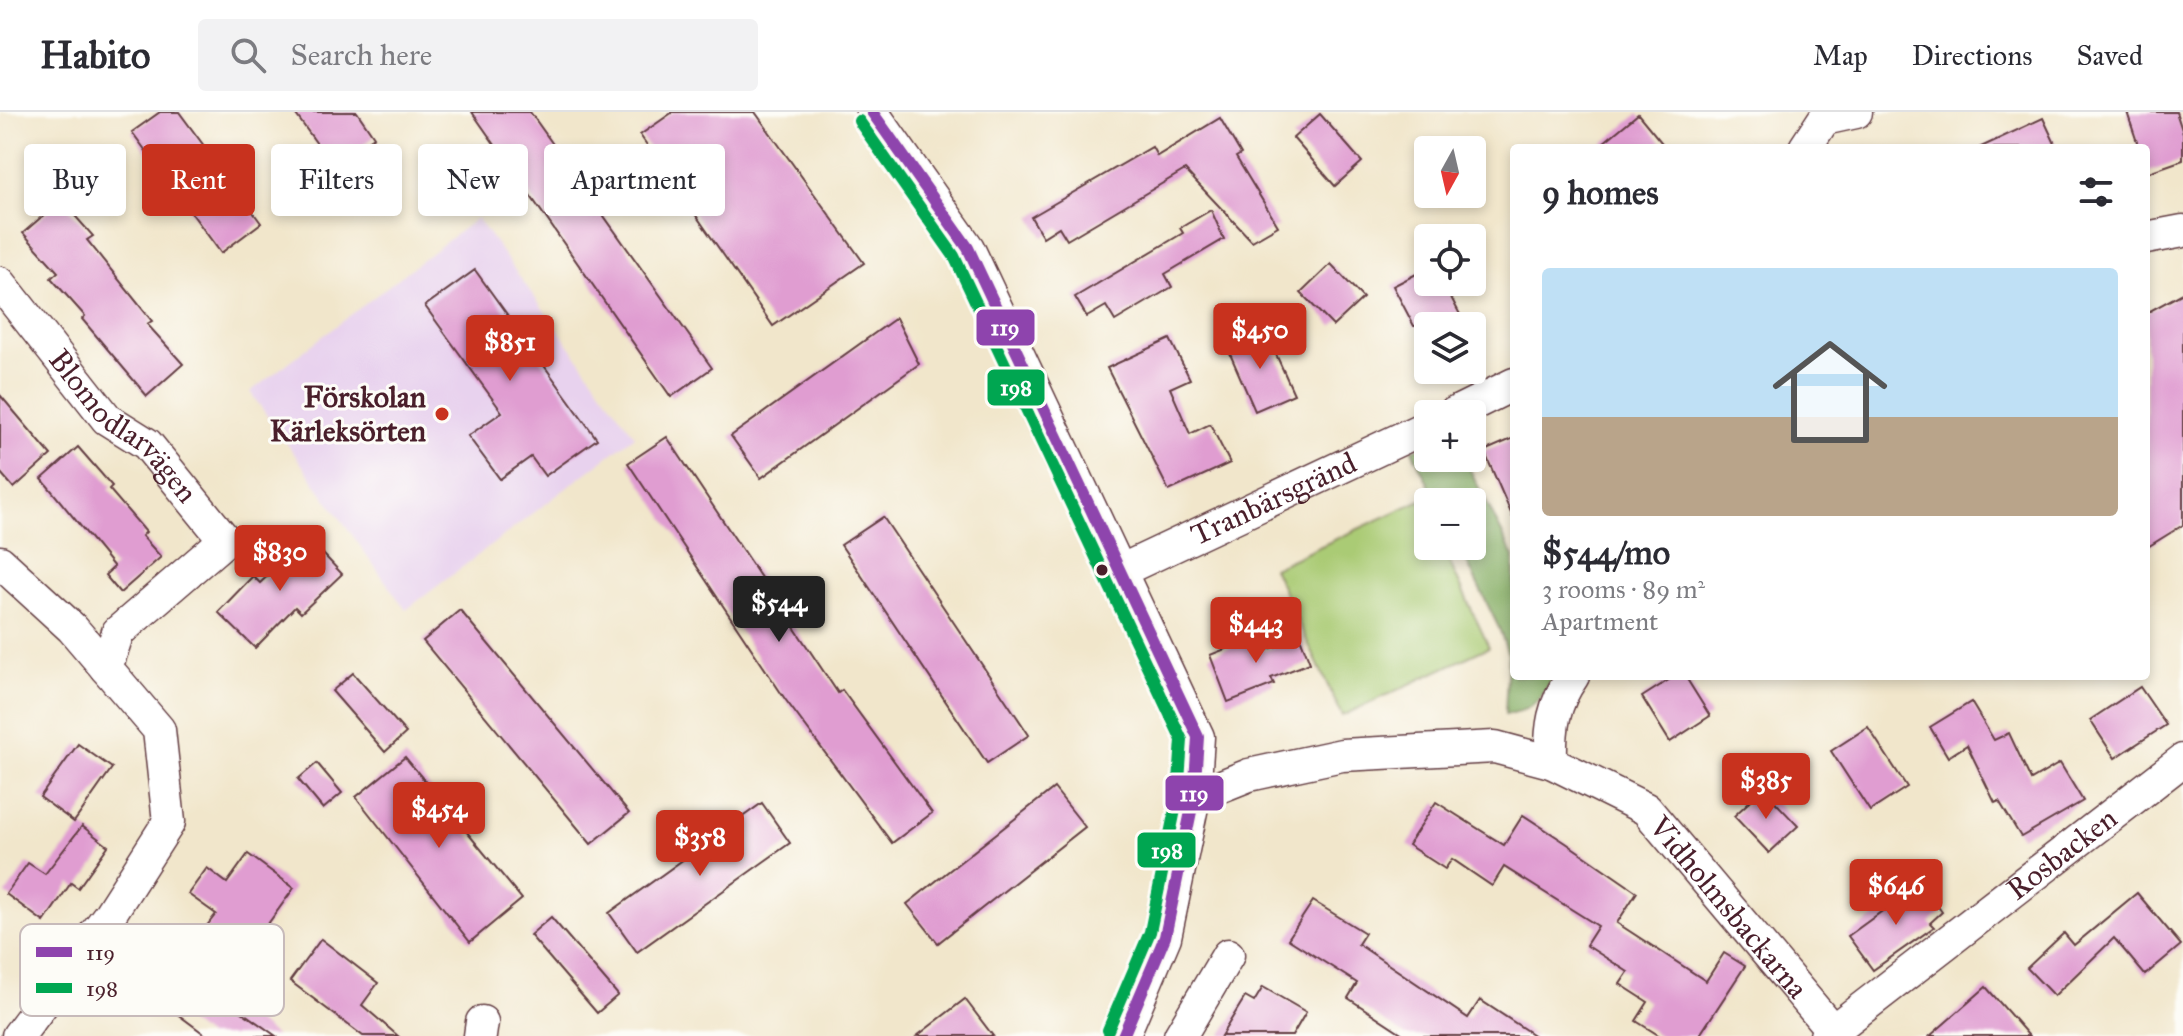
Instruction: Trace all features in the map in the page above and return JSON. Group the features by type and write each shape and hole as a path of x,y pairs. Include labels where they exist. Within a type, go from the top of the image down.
{"street":[{"path":"872,112 968,248 1198,737 1194,797 1165,937 1123,1036"},
{"path":"1808,144 1824,119 1856,112"},
{"path":"2150,237 2183,231"},
{"name":"Blomodlarvägen","path":"0,283 107,419 147,444 225,540 118,632 106,668"},
{"path":"1481,400 1510,386"},
{"name":"Tranbärsgränd","path":"1118,572 1414,433"},
{"path":"0,562 72,628 159,730 169,822 102,924"},
{"path":"1551,762 1550,724 1560,693 1570,680"},
{"name":"Vidholmsbackarna","path":"1194,797 1249,775 1342,755 1495,747 1551,762 1646,809 1831,1034"},
{"name":"Rosbacken","path":"1831,1034 2183,760"},
{"path":"1180,1036 1228,955"},
{"path":"18,1036 33,1016"}],"shaded area":[{"name":"Förskolan Kärleksörten","path":"477,218 635,436 406,610 250,392"}],"green space":[{"path":"1423,472 1471,472 1479,488 1430,488"},
{"path":"1486,502 1510,549 1510,680 1551,680 1535,703 1515,713 1505,714 1508,654 1499,628 1466,560 1486,560"},
{"path":"1414,503 1414,560 1449,560 1489,647 1342,716 1273,568"}],"building":[{"path":"160,112 179,112 203,144 142,146 132,132"},
{"path":"294,112 357,112 374,137 364,144 317,144"},
{"path":"472,112 530,112 553,144 544,144 544,215 528,192 528,144 494,144"},
{"path":"673,112 755,112 864,263 773,326 696,216 725,216 725,144 646,144 640,135"},
{"path":"2127,112 2176,112 2183,133 2183,160 2150,172 2150,144 2138,144"},
{"path":"1320,114 1362,162 1335,186 1293,138"},
{"path":"1638,114 1663,144 1602,144"},
{"path":"1220,118 1241,154 1236,157 1278,226 1252,241 1185,170 1067,240 1059,227 1043,237 1031,217 1152,147 1157,156"},
{"path":"2043,118 2055,144 1988,144"},
{"path":"1211,210 1224,239 1165,274 1172,287 1115,321 1106,306 1087,317 1075,297 1183,233 1180,228"},
{"path":"255,215 261,223 221,253 194,216"},
{"path":"43,216 75,216 93,236 87,240 152,321 147,324 183,364 147,396 82,319 85,316 51,278 58,272 23,233"},
{"path":"545,216 604,216 712,368 671,397"},
{"path":"1331,264 1363,298 1333,326 1301,293"},
{"path":"475,270 597,439 545,476 531,457 500,479 468,436 502,412 425,306"},
{"path":"1414,275 1414,296 1450,296 1459,312 1414,312 1414,326 1393,286"},
{"path":"2183,293 2183,525 2150,546 2150,311"},
{"path":"896,318 919,364 761,478 731,436"},
{"path":"1265,330 1294,394 1255,411 1227,347"},
{"path":"1170,339 1190,379 1170,388 1190,434 1210,424 1230,463 1169,491 1107,368"},
{"path":"0,395 51,455 14,488 0,472"},
{"path":"667,437 838,693 842,690 932,813 892,843 785,699 628,463"},
{"path":"1510,440 1510,511 1486,450"},
{"path":"78,447 112,486 109,489 146,532 142,536 161,557 120,593 105,575 114,567 42,479"},
{"path":"883,517 1029,735 987,763 841,545"},
{"path":"308,538 342,574 301,613 295,607 255,648 218,612 253,576 260,583"},
{"path":"460,610 629,813 591,844 423,641"},
{"path":"1258,636 1264,651 1300,637 1310,663 1271,678 1274,684 1228,702 1210,655"},
{"path":"353,673 406,733 385,752 332,691"},
{"path":"1669,680 1688,680 1710,716 1670,742 1642,697"},
{"path":"2140,687 2166,725 2115,758 2090,720"},
{"path":"1971,702 1994,740 2009,733 2031,780 2060,763 2083,801 2021,837 1999,801 1995,803 1967,745 1948,757 1930,727"},
{"path":"1868,727 1907,787 1870,811 1831,751"},
{"path":"78,744 112,768 74,822 40,797"},
{"path":"405,757 522,899 470,942 356,797"},
{"path":"317,763 342,793 323,809 298,779"},
{"path":"1054,788 1085,827 938,943 907,904"},
{"path":"1763,789 1798,826 1769,853 1734,816"},
{"path":"1436,802 1504,845 1523,815 1566,843 1637,892 1617,923 1706,981 1724,953 1745,966 1699,1036 1660,1036 1636,1021 1648,1002 1620,984 1628,972 1586,945 1598,926 1504,867 1492,886 1452,859 1445,869 1408,845"},
{"path":"762,803 790,843 637,952 609,913"},
{"path":"82,826 108,846 78,888 71,883 44,922 6,894 28,863 45,874"},
{"path":"248,854 294,888 268,924 208,924 216,914 188,894 207,868 227,883"},
{"path":"1921,883 1942,912 1930,923 1934,927 1873,970 1848,936"},
{"path":"2137,893 2181,945 2145,975 2114,938 2054,996 2027,968 2064,933 2074,945"},
{"path":"1313,901 1365,933 1358,944 1468,1018 1480,1000 1535,1036 1406,1036 1348,998 1357,983 1288,939"},
{"path":"551,917 618,995 597,1013 530,935"},
{"path":"321,939 378,983 362,1005 398,1036 363,1036 290,981"},
{"path":"1263,987 1306,1012 1292,1036 1221,1036 1245,997 1254,1002"},
{"path":"1986,987 2029,1036 1930,1036"},
{"path":"965,999 993,1036 917,1036"},
{"path":"180,1016 248,1016 276,1036 207,1036"}],"transit line":[{"name":"119","path":"872,112 968,248 1198,737 1194,797 1165,937 1123,1036"},
{"name":"198","path":"859,121 954,256 1182,740 1178,795 1150,932 1108,1030"}],"place":[{"name":"Förskolan Kärleksörten","path":"442,414"}]}
